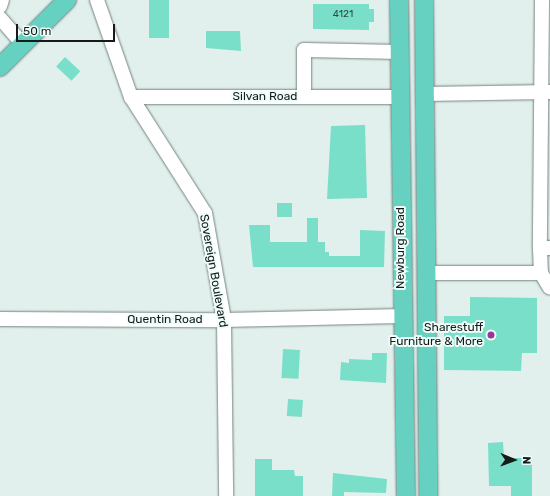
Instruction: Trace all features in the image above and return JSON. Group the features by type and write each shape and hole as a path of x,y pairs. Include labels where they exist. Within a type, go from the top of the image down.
{"main road":[{"path":"0,67 67,0"},
{"name":"Newburg Road","path":"399,0 402,316 406,496"},
{"path":"424,0 428,496"},
{"path":"402,273 427,273"}],"street":[{"path":"0,6 2,0"},
{"name":"Sovereign Boulevard","path":"97,0 131,97 204,213 224,320 226,496"},
{"path":"542,0 545,92 545,248 540,273 550,288"},
{"path":"0,18 23,44"},
{"path":"304,97 304,50 400,52"},
{"path":"425,94 545,92"},
{"name":"Silvan Road","path":"131,97 400,97"},
{"path":"427,273 540,273"},
{"name":"Quentin Road","path":"0,319 224,320 402,316"}],"building":[{"path":"149,0 169,0 169,38 149,38"},
{"path":"313,4 369,4 369,9 374,9 374,22 369,22 369,30 313,29"},
{"path":"206,31 240,31 241,51 206,48"},
{"path":"65,57 80,71 71,81 56,67"},
{"path":"365,125 367,198 327,199 331,126"},
{"path":"277,203 292,203 292,217 277,217"},
{"path":"307,218 318,218 318,242 325,242 325,252 329,252 329,256 360,256 360,230 385,231 384,267 253,267 249,225 270,225 270,242 307,242"},
{"name":"Sharestuff Furniture & More","path":"470,297 537,298 537,353 522,353 521,371 444,370 444,316 470,316"},
{"path":"283,349 300,350 298,379 281,378"},
{"path":"372,353 387,353 386,383 340,380 341,362 349,363 349,359 372,360"},
{"path":"288,399 303,400 302,417 287,416"},
{"path":"503,442 504,458 532,458 532,496 511,496 511,486 489,486 488,443"},
{"path":"255,459 272,459 272,470 294,470 295,476 303,476 303,496 255,496"},
{"path":"333,473 387,479 386,493 344,492 344,496 332,496"}],"place":[{"name":"Sharestuff Furniture & More","path":"491,335"}]}
